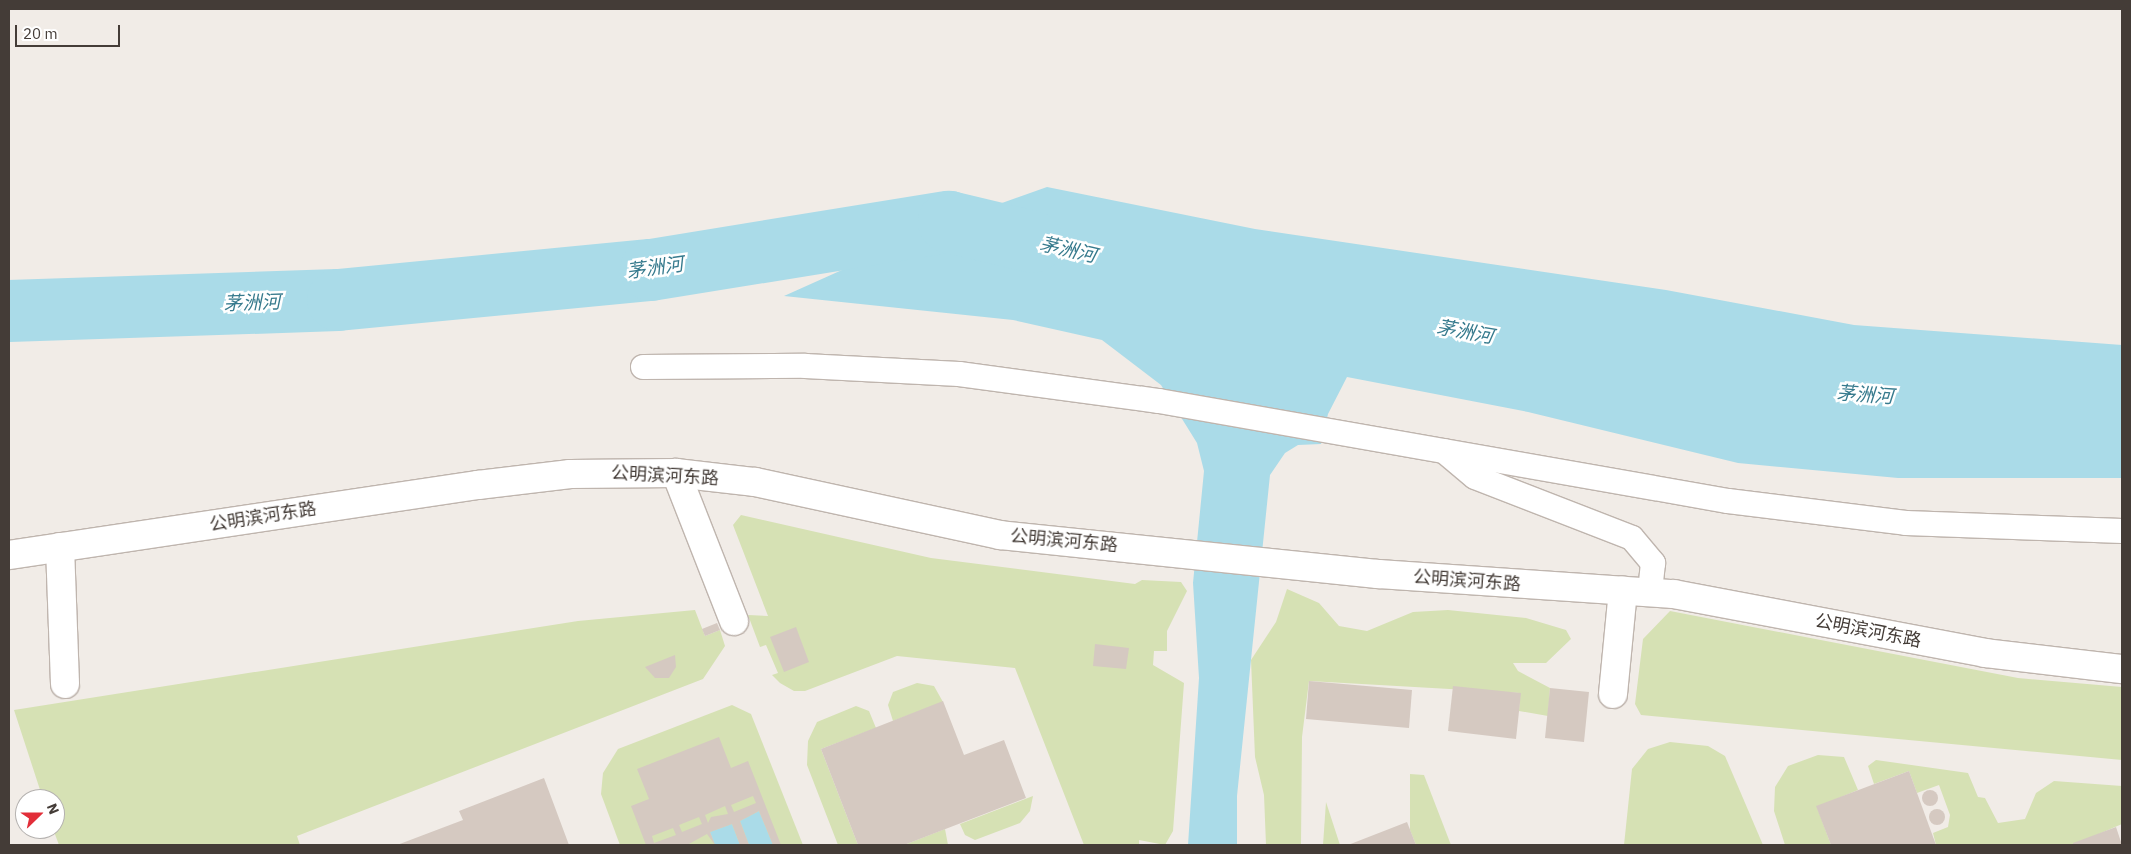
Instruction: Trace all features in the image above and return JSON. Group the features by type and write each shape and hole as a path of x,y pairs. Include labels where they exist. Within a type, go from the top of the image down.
{"street":[{"path":"643,367 806,366 959,374 1159,401 1728,501 1886,520 2122,531"},
{"path":"1442,450 1475,477 1632,538 1654,563 1650,592"},
{"name":"公明滨河东路","path":"9,555 488,484 570,474 676,474 755,482 1000,535 1175,550 1477,583 1650,592 1985,653 2122,669"},
{"path":"676,474 734,621"},
{"path":"60,548 65,684"},
{"path":"1613,694 1623,590"}],"green space":[{"path":"741,515 931,558 1135,584 1142,580 1181,582 1187,591 1167,631 1167,651 1154,651 1153,665 1184,683 1173,831 1165,845 1139,840 1139,845 1084,845 1015,668 897,656 805,691 794,691 780,683 772,675 778,673 766,645 760,647 748,615 768,616 733,525"},
{"path":"1287,589 1319,603 1339,626 1367,631 1413,612 1448,610 1526,618 1566,630 1571,639 1546,663 1513,663 1518,671 1550,688 1548,716 1519,711 1520,693 1309,681 1302,737 1301,845 1266,845 1264,795 1255,757 1251,660 1276,622"},
{"path":"695,610 705,636 720,630 725,646 703,679 297,836 300,845 59,845 57,839 65,839 65,789 40,789 14,710 578,621"},
{"path":"1670,611 2018,678 2122,687 2122,760 1641,715 1635,704 1643,639"},
{"path":"917,683 934,686 943,702 893,721 888,705 893,692"},
{"path":"732,705 751,714 803,845 620,845 601,794 603,773 618,749"},
{"path":"856,706 869,711 876,728 821,749 858,845 838,845 807,765 808,741 817,722"},
{"path":"1670,742 1708,746 1725,756 1763,845 1624,845 1632,769 1648,749"},
{"path":"1818,755 1844,757 1858,790 1817,807 1831,845 1785,845 1774,811 1775,787 1788,766"},
{"path":"1876,760 1968,773 1978,797 1985,798 1998,823 2025,819 2036,793 2054,781 2122,786 2122,824 2073,845 1936,845 1933,833 1948,827 1950,815 1939,785 1917,793 1909,771 1874,784 1868,766"},
{"path":"1410,774 1424,775 1451,845 1416,845 1410,830"},
{"path":"1033,796 1030,811 1020,823 975,840 965,835 960,824"},
{"path":"1326,802 1340,845 1323,845"},
{"path":"945,829 948,845 904,845"}],"water":[{"path":"1047,187 1255,229 1666,290 1854,325 2122,345 2122,478 1898,478 1738,463 1528,412 1347,377 1328,414 1321,444 1298,445 1285,453 1270,475 1237,796 1237,845 1188,845 1199,678 1193,583 1204,471 1197,443 1161,385 1102,340 1013,320 784,296 949,222"},
{"path":"759,811 773,845 749,845 740,821"},
{"path":"732,824 740,845 715,845 710,832"}],"building":[{"path":"717,623 720,630 705,636 702,629"},
{"path":"796,627 809,662 784,672 770,637"},
{"path":"1095,644 1129,648 1126,669 1093,666"},
{"path":"675,655 676,667 669,678 655,678 645,667"},
{"path":"1309,681 1412,690 1409,728 1306,719"},
{"path":"1453,686 1521,693 1516,739 1448,731"},
{"path":"1550,688 1589,692 1584,742 1545,738"},
{"path":"943,701 964,755 1004,740 1026,798 904,845 858,845 821,749"},
{"path":"719,737 731,768 748,761 781,845 773,845 759,811 740,821 749,845 740,845 732,824 710,832 715,845 707,834 687,845 646,845 631,806 649,799 637,769","holes":["753,796 756,803 734,812 731,805","725,806 728,814 711,817 708,823 705,815","699,817 702,824 682,832 679,825","673,828 676,835 654,843 652,836"]},
{"path":"1909,771 1936,845 1831,845 1816,806"},
{"path":"544,778 569,845 397,845 463,820 459,811"},
{"path":"1930,790 1938,798 1930,806 1922,798"},
{"path":"1937,809 1945,817 1937,825 1929,817"},
{"path":"1407,822 1416,845 1348,845"},
{"path":"2116,827 2122,845 2073,845 2073,843"}],"waterway":[{"name":"茅洲河","path":"9,311 338,300 651,270 949,222 1033,242"}]}
